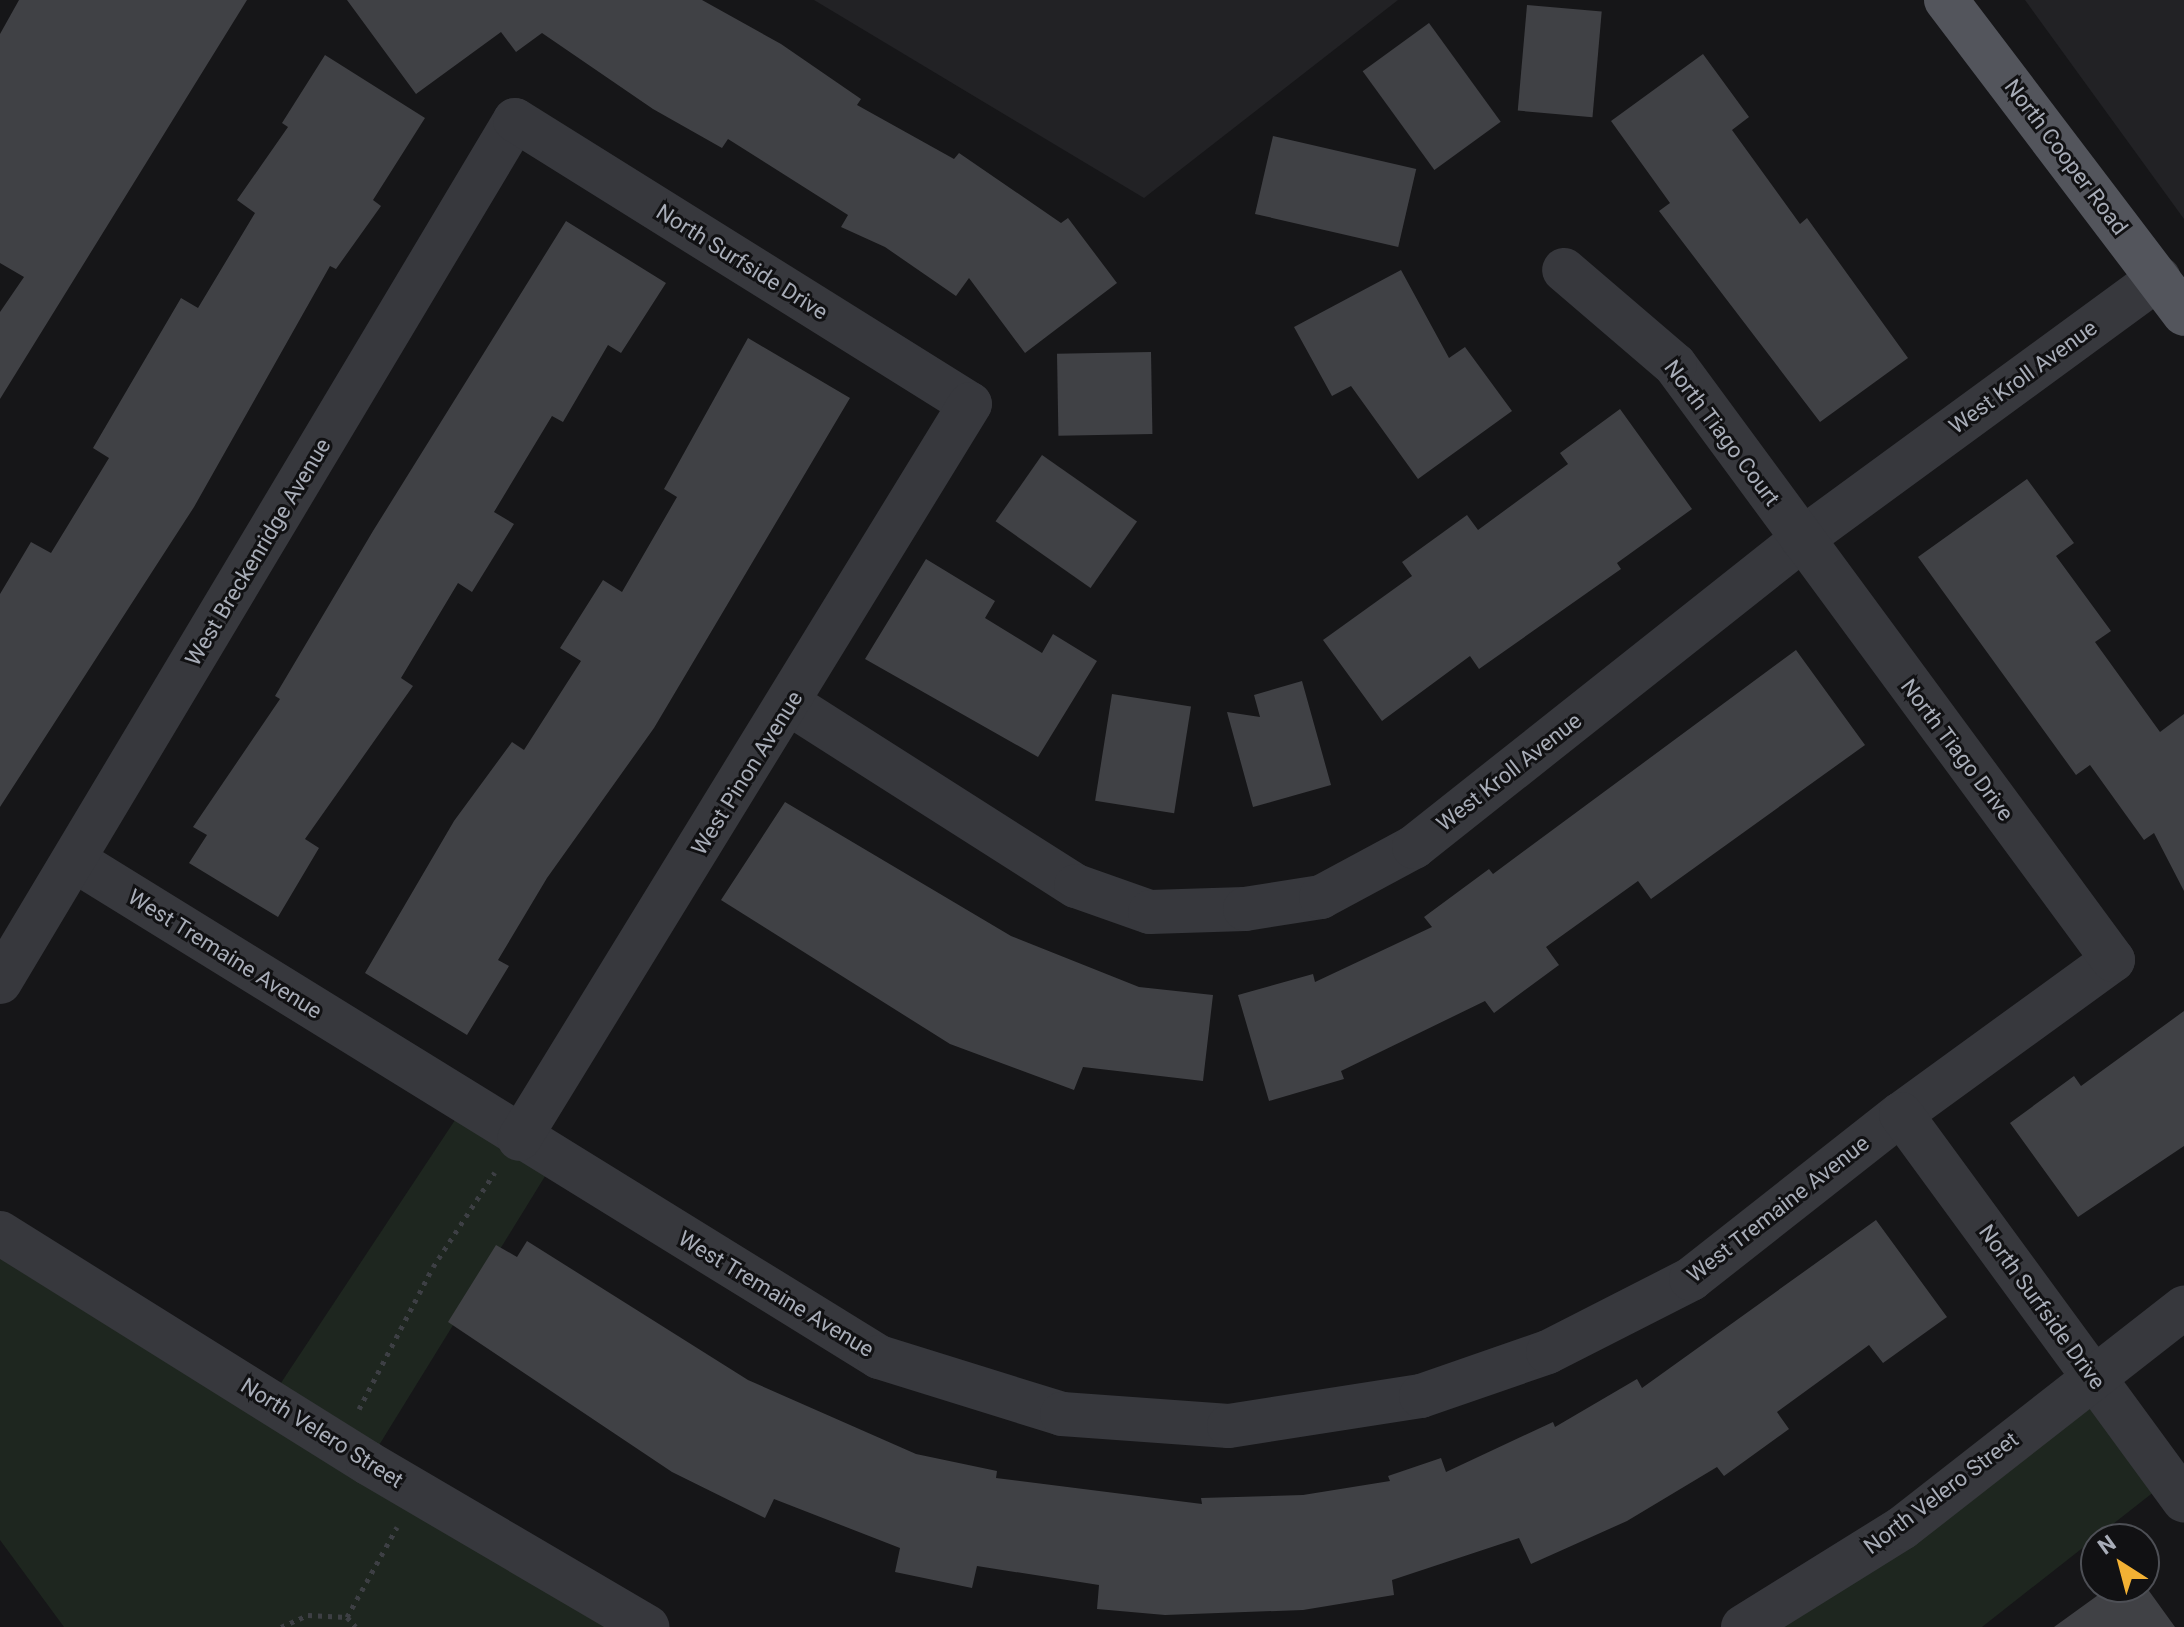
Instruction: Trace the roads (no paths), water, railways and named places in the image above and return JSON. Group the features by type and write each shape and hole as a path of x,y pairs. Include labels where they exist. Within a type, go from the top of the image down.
{"main road":[{"name":"North Cooper Road","path":"1946,0 2184,314"}],"street":[{"name":"North Surfside Drive","path":"515,120 970,404"},
{"name":"West Breckenridge Avenue","path":"0,982 515,120"},
{"name":"North Tiago Court","path":"1564,270 1675,365 1802,539"},
{"name":"West Kroll Avenue","path":"790,704 1076,886 1150,912 1306,899 1414,847 1802,539 2159,278"},
{"name":"West Pinon Avenue","path":"519,1139 790,704 970,404"},
{"name":"North Tiago Drive","path":"1802,539 2113,960"},
{"name":"West Tremaine Avenue","path":"74,860 519,1139 879,1357 1062,1414 1229,1426 1421,1396 1548,1352 1691,1279 1901,1114 2113,960"},
{"name":"North Surfside Drive","path":"1901,1114 2184,1500"},
{"name":"North Velero Street","path":"0,1233 337,1444 647,1627"},
{"name":"North Velero Street","path":"1743,1627 1902,1528 2092,1376 2184,1308"}]}
